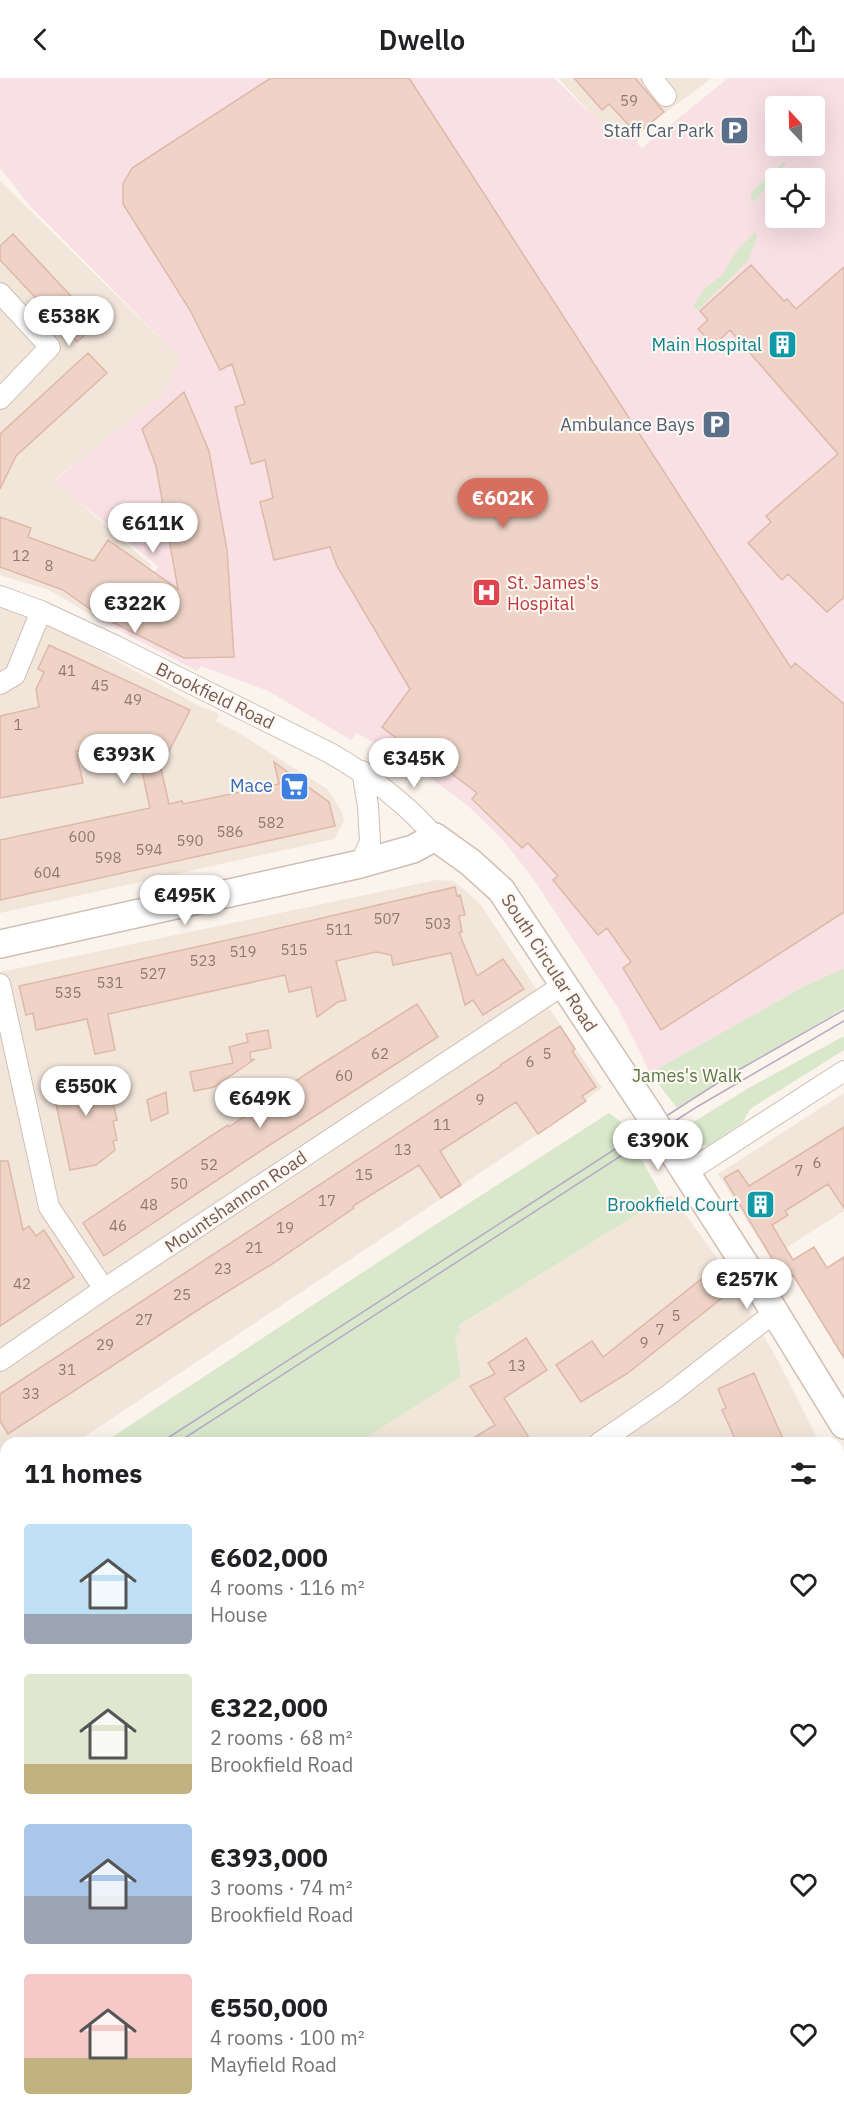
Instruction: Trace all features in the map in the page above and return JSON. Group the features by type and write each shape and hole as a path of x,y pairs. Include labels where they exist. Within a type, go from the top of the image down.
{"main road":[{"path":"0,944 360,864 413,849 435,837"},
{"name":"South Circular Road","path":"435,837 470,862 501,890 648,1112 844,1425"}],"street":[{"path":"652,78 666,96"},
{"path":"0,293 50,347 0,399"},
{"name":"Brookfield Road","path":"0,596 41,611 252,713 362,771 420,819 435,837"},
{"path":"0,684 15,675 41,611"},
{"path":"360,864 370,842 368,806 362,771"},
{"path":"0,984 49,1207 104,1289"},
{"name":"Mountshannon Road","path":"0,1361 104,1289 563,986"},
{"path":"686,1173 844,1071"},
{"path":"608,1437 669,1394 775,1312"}],"shaded area":[{"name":"St. James's Hospital","path":"0,78 554,78 595,118 630,138 637,134 637,143 642,148 728,78 844,78 844,968 803,987 650,1073 618,1008 534,880 504,841 467,805 409,762 357,733 351,740 268,691 201,666 197,671 96,618 159,567 54,481 161,396 179,361 177,355 31,207 0,168"},
{"path":"558,78 712,78 642,130 637,143 595,118"},
{"path":"0,181 177,355 179,361 162,396 54,480 152,566 96,618 49,590 0,575"},
{"path":"0,601 21,609 198,705 217,713 219,717 215,721 239,733 327,789 342,812 344,821 334,839 0,913"},
{"path":"436,880 454,881 480,904 602,1088 538,1134 84,1437 0,1437 0,972"},
{"path":"844,1093 844,1211 770,1258 718,1174"},
{"path":"671,1195 723,1266 778,1361 817,1437 367,1437 461,1377 455,1335 457,1327"}],"green space":[{"path":"784,162 786,164 783,168 777,168"},
{"path":"765,179 765,188 753,202 751,192"},
{"path":"755,232 757,235 749,260 698,310 693,306 705,288 722,275 737,250"},
{"name":"James's Walk","path":"844,968 844,1008 677,1108 650,1073 803,987"},
{"path":"844,1036 844,1050 750,1109 743,1122 708,1146 699,1144 687,1126 747,1089"},
{"path":"609,1113 620,1121 663,1198 458,1326 461,1331 455,1335 461,1377 367,1437 112,1437"}],"building":[{"path":"271,78 409,78 791,668 795,663 844,704 844,912 661,1030 623,968 631,962 607,928 598,935 553,880 558,876 528,843 522,848 472,799 477,793 443,767 439,771 382,727 410,689 337,566 330,547 274,560 260,502 273,498 265,460 251,464 235,407 245,404 232,364 220,370 190,310 123,204 123,184 132,168"},
{"path":"574,78 635,78 664,112 637,134 609,104 602,110"},
{"path":"13,234 97,324 77,342 0,260 0,246"},
{"path":"751,265 784,301 787,299 796,309 844,267 844,597 827,612 788,574 782,580 748,543 771,522 766,516 838,454 730,330 714,345 698,329 708,320 700,311"},
{"path":"88,353 107,373 16,456 0,489 0,434"},
{"path":"184,392 209,451 227,550 234,657 184,658 100,616 63,590 0,567 0,517 31,528 28,537 94,561 108,540 178,589 156,466 142,429"},
{"path":"49,645 190,710 168,753 158,756 169,804 182,801 183,804 279,784 274,762 329,802 335,826 0,900 0,840 150,808 142,771 122,776 114,744 76,751 83,783 0,798 0,716 39,707 36,689 44,672 38,669"},
{"path":"455,887 457,896 460,895 465,915 459,916 462,932 459,933 477,976 503,959 524,989 483,1015 473,1000 465,1005 451,953 393,965 391,955 376,952 336,961 346,1000 338,1002 317,1017 311,987 289,992 285,975 108,1014 115,1050 95,1054 87,1019 36,1030 33,1013 26,1015 19,986"},
{"path":"417,1004 438,1037 262,1150 104,1256 83,1223 211,1136 228,1125 229,1127 309,1072"},
{"path":"560,1026 575,1049 572,1051 596,1087 582,1096 586,1101 538,1134 516,1102 440,1151 461,1185 441,1198 419,1165 353,1206 354,1208 272,1264 8,1434 0,1421 0,1394"},
{"path":"268,1030 271,1048 250,1052 251,1060 255,1059 214,1087 194,1091 190,1072 233,1063 229,1047 248,1042 246,1034"},
{"path":"105,1068 117,1120 113,1121 117,1140 113,1141 115,1150 96,1165 70,1170 51,1080"},
{"path":"166,1092 168,1113 151,1121 147,1100"},
{"path":"844,1127 844,1208 828,1184 785,1211 788,1215 772,1225 793,1260 814,1247 827,1268 844,1257 844,1358 793,1275 785,1280 724,1178 738,1170 749,1186"},
{"path":"0,1161 8,1161 23,1230 29,1226 36,1236 44,1230 74,1277 0,1326"},
{"path":"719,1265 732,1288 726,1292 727,1294 628,1373 581,1402 556,1365 592,1341 603,1357"},
{"path":"526,1338 547,1370 504,1398 527,1437 475,1437 495,1425 470,1386 495,1374 488,1363"},
{"path":"754,1373 782,1437 734,1437 722,1410 726,1408 718,1389"}],"tram line":[{"path":"169,1437 735,1072 844,1010"},
{"path":"186,1437 695,1108 844,1021"}],"place":[{"name":"Staff Car Park","path":"735,131"},
{"name":"Main Hospital","path":"783,345"},
{"name":"Ambulance Bays","path":"716,425"},
{"name":"St. James's Hospital","path":"486,593"},
{"name":"Mace","path":"294,786"},
{"name":"Brookfield Court","path":"760,1205"}]}
